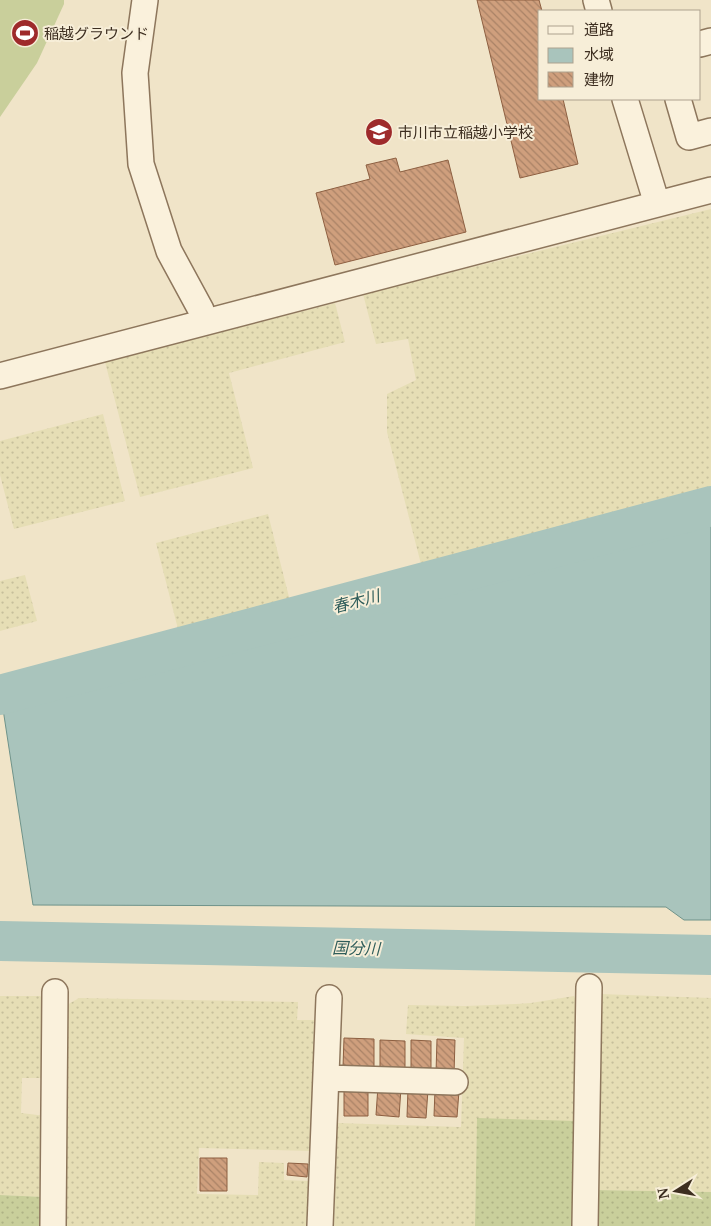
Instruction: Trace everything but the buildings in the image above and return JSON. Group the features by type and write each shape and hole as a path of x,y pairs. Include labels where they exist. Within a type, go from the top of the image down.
{"street":[{"path":"145,0 135,73 140,164 168,251 201,310 204,322"},
{"path":"625,100 657,204"},
{"path":"678,100 690,137 711,131"},
{"path":"0,376 711,190"},
{"path":"585,1226 589,987"},
{"path":"53,1226 55,992"},
{"path":"320,1226 329,998"},
{"path":"326,1078 455,1082"}],"shaded area":[{"path":"711,209 711,494 654,507 422,568 387,432 387,394 416,380 408,339 376,344 363,294"},
{"path":"335,303 345,342 229,373 253,468 140,497 105,362"},
{"path":"103,414 125,501 14,529 0,475 0,441"},
{"path":"268,514 290,601 178,629 156,543"},
{"path":"25,575 37,621 0,631 0,581"},
{"path":"600,994 711,998 711,1192 595,1190"},
{"path":"0,996 40,996 49,1003 48,1078 22,1078 21,1113 46,1116 45,1197 0,1195"},
{"path":"574,996 578,1005 576,1121 477,1128 475,1226 334,1226 337,1123 461,1127 464,1038 406,1034 408,1005 465,1006 516,1004"},
{"path":"79,998 298,1002 297,1020 314,1020 311,1151 199,1148 197,1194 258,1195 259,1162 284,1163 284,1180 308,1181 308,1226 65,1226 68,1065 67,1005"}],"green space":[{"name":"稲越グラウンド","path":"0,0 64,0 64,4 37,63 0,117"},
{"path":"477,1118 576,1121 573,1226 475,1226"},
{"path":"595,1190 711,1192 711,1226 594,1226"},
{"path":"0,1195 45,1197 45,1226 0,1226"}],"water":[{"path":"711,518 711,920 684,920 666,907 33,905 3,709"}],"waterway":[{"name":"春木川","path":"0,695 711,506"},
{"name":"国分川","path":"0,941 711,955"}],"place":[{"name":"稲越グラウンド","path":"25,33"},
{"name":"市川市立稲越小学校","path":"379,132"}]}
